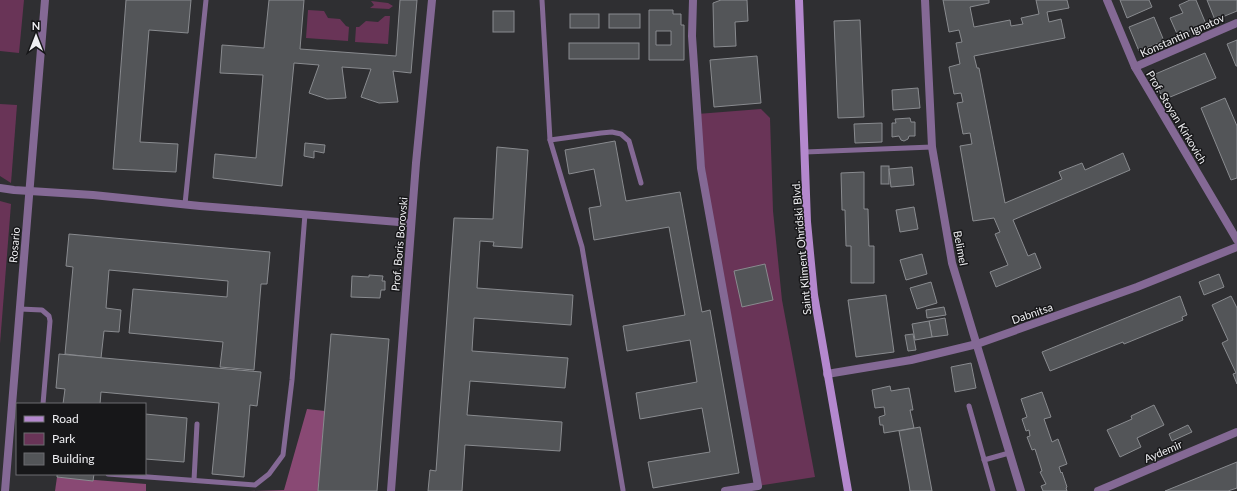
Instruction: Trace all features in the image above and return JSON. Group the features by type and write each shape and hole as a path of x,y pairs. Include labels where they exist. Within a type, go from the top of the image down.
{"main road":[{"name":"Saint Kliment Ohridski Blvd.","path":"799,0 807,222 814,287 827,374 848,491"}],"street":[{"name":"Rosario","path":"5,491 45,0"},
{"name":"Prof. Boris Borovski","path":"391,491 412,223 432,0"},
{"path":"693,0 692,36 701,168 758,486 725,491"},
{"name":"Belimel","path":"925,0 932,147 952,263 1021,491"},
{"name":"Prof. Stoyan Kirkovich","path":"1107,0 1135,68 1237,240"},
{"name":"Konstantin Ignatov","path":"1135,68 1237,23"},
{"path":"0,181 14,190"},
{"path":"0,188 412,223"},
{"name":"Dabnitsa","path":"827,374 912,360 977,344 1137,287 1237,247"},
{"name":"Aydemir","path":"1098,491 1237,432"}],"lane":[{"path":"185,204 206,0"},
{"path":"542,0 550,140 582,246 623,490"},
{"path":"550,140 612,132 621,134 629,141 641,183"},
{"path":"805,152 932,147"},
{"path":"122,475 255,485 269,474 283,455 292,380 305,214"},
{"path":"20,309 42,310 49,316 50,321 43,403"},
{"path":"969,406 993,491"},
{"path":"194,480 197,424"},
{"path":"984,460 1009,453"}],"green space":[{"path":"0,0 24,0 19,53 0,51"},
{"path":"371,1 388,3 393,6 389,9 370,8 374,5"},
{"path":"308,10 324,11 328,18 340,19 346,26 349,27 348,41 306,38"},
{"path":"385,16 390,16 388,44 355,42 356,27 359,27 366,21 378,22"},
{"path":"0,104 17,105 11,183 0,176"},
{"path":"761,109 770,118 773,211 782,300 815,477 758,486 723,294 697,114"},
{"path":"0,201 11,204 0,344"}],"shaded area":[{"path":"307,409 325,411 318,491 250,491 284,490"},
{"path":"57,477 146,484 146,491 55,491"}],"building":[{"path":"126,0 191,0 188,33 149,30 140,142 178,144 176,172 113,169"},
{"path":"269,0 304,0 300,49 396,56 400,0 417,0 411,73 393,71 398,102 379,103 361,97 371,69 342,67 346,98 327,99 309,93 319,65 294,63 282,186 213,178 215,154 256,158 263,75 220,73 222,45 264,48"},
{"path":"721,0 747,0 748,21 735,22 736,46 714,47 713,3"},
{"path":"943,0 989,0 989,3 970,7 974,27 1010,20 1011,26 1023,24 1021,18 1039,14 1036,0 1067,0 1069,8 1047,12 1049,22 1061,19 1065,38 974,56 977,68 979,68 1005,203 1062,179 1059,172 1082,163 1085,170 1123,153 1130,170 1013,220 1028,256 1035,253 1041,268 996,287 990,272 1008,265 995,234 1000,232 994,218 973,221 960,146 972,144 970,133 963,134 957,103 963,102 961,93 954,94 949,67 960,64 956,43 962,42 959,30 949,32"},
{"path":"1120,0 1149,0 1152,7 1127,18"},
{"path":"1190,0 1196,0 1206,24 1178,36 1170,18 1183,13 1179,5"},
{"path":"1207,0 1237,0 1237,11 1215,20"},
{"path":"649,10 673,10 673,14 681,14 681,25 684,25 684,60 649,60","holes":["656,31 671,31 671,45 656,45"]},
{"path":"493,11 514,11 514,32 493,32"},
{"path":"570,14 599,14 599,28 570,28"},
{"path":"609,14 640,14 640,28 609,28"},
{"path":"1154,17 1164,41 1139,51 1129,27"},
{"path":"860,20 864,117 838,118 834,21"},
{"path":"1237,40 1237,66 1236,66 1227,44"},
{"path":"569,43 639,43 639,59 569,59"},
{"path":"1205,53 1216,78 1163,100 1153,75"},
{"path":"757,56 761,103 714,107 710,60"},
{"path":"918,88 920,108 893,110 892,90"},
{"path":"1225,98 1237,126 1237,178 1231,180 1201,108"},
{"path":"910,118 911,122 915,122 915,136 909,136 908,139 904,141 901,140 899,136 892,137 892,123 896,123 895,119"},
{"path":"882,123 882,142 855,143 854,124"},
{"path":"615,141 626,201 680,192 702,312 710,310 739,473 653,488 648,462 710,452 702,408 640,419 636,393 697,382 690,340 627,351 623,326 685,315 669,227 594,240 589,208 601,206 594,169 569,174 565,150"},
{"path":"305,143 325,145 324,153 314,151 314,158 304,156"},
{"path":"497,147 528,150 522,248 493,246 494,242 480,241 477,288 573,295 571,325 474,318 472,351 568,358 565,388 470,381 467,415 562,422 560,451 465,445 462,491 428,491 430,470 436,471 454,218 493,219"},
{"path":"881,166 889,166 889,184 881,184"},
{"path":"912,167 914,185 891,187 889,169"},
{"path":"864,172 864,209 868,209 869,246 874,246 874,283 851,283 851,246 846,246 845,210 842,210 841,173"},
{"path":"914,207 918,229 900,232 896,210"},
{"path":"69,234 270,252 267,284 261,284 254,370 220,367 223,342 129,333 133,289 227,297 228,281 109,270 106,308 121,310 119,332 104,331 101,358 65,354 73,267 66,266"},
{"path":"922,254 927,274 906,280 900,260"},
{"path":"765,264 773,300 742,307 734,271"},
{"path":"1219,274 1224,287 1204,295 1199,282"},
{"path":"369,275 383,276 382,281 385,281 385,290 381,290 380,298 351,297 352,276 369,277"},
{"path":"931,282 937,303 917,309 910,288"},
{"path":"886,295 894,352 856,357 848,300"},
{"path":"1180,296 1187,315 1182,317 1183,320 1124,344 1123,342 1050,371 1042,352"},
{"path":"1231,296 1237,308 1237,384 1233,374 1236,373 1222,343 1228,340 1212,305"},
{"path":"944,307 946,315 927,318 926,310"},
{"path":"945,318 948,335 932,337 929,321"},
{"path":"929,321 932,337 915,340 912,324"},
{"path":"331,334 389,339 377,491 318,491"},
{"path":"913,334 916,350 908,351 905,335"},
{"path":"59,354 261,372 257,406 250,405 244,477 212,474 219,403 101,392 100,403 63,403 65,389 56,388"},
{"path":"971,363 976,388 955,392 951,367"},
{"path":"890,386 891,391 909,388 913,410 910,410 914,428 884,433 883,425 880,425 879,417 885,415 884,407 875,408 872,390"},
{"path":"1042,392 1051,417 1044,419 1052,442 1058,439 1067,464 1059,467 1067,487 1067,491 1043,491 1041,486 1046,484 1040,472 1042,471 1035,449 1032,450 1027,437 1030,436 1029,430 1026,431 1022,419 1027,417 1021,399"},
{"path":"1154,405 1164,425 1137,438 1141,447 1120,457 1107,430 1132,419 1131,416"},
{"path":"146,414 187,418 184,462 146,459"},
{"path":"1188,425 1192,432 1172,441 1169,434"},
{"path":"920,427 932,491 910,491 899,431"},
{"path":"1237,462 1237,488 1228,491 1165,491"},
{"path":"57,475 94,475 93,481 57,477"}]}
